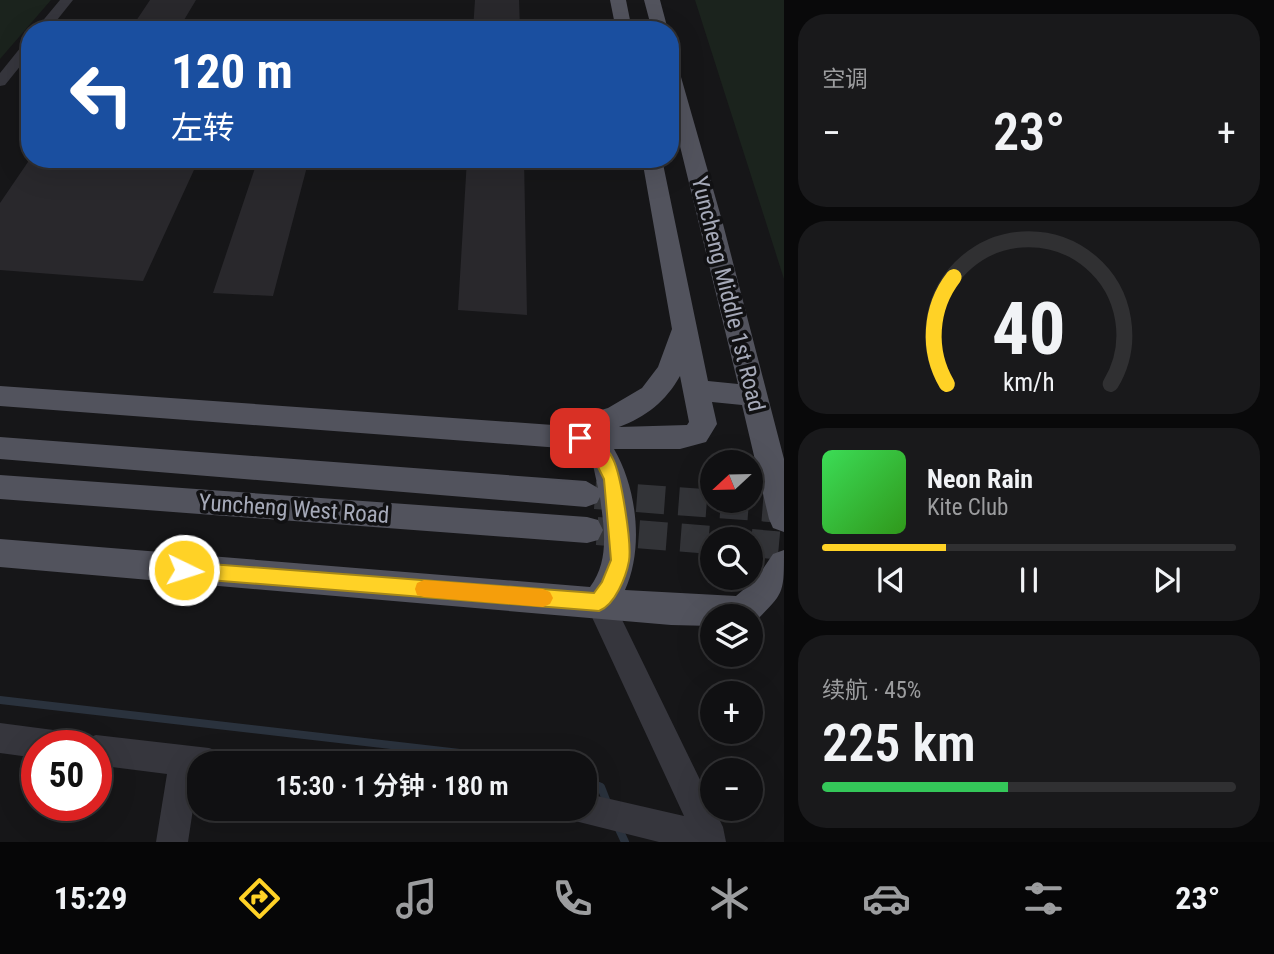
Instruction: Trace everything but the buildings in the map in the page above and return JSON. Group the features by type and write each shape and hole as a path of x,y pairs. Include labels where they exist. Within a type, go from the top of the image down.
{"main road":[{"path":"618,0 622,21"},
{"path":"651,0 657,21"},
{"name":"Yuncheng Middle 1st Road","path":"679,106 784,519"},
{"name":"Yuncheng Middle 1st Road","path":"580,438 666,438 696,434 704,424 695,390 654,168"},
{"path":"534,435 615,419 639,405 670,373 685,326"},
{"path":"695,390 754,396"},
{"path":"0,396 580,438 598,451 606,461 612,479 620,560 610,587 599,602"},
{"name":"Yuncheng West Road","path":"0,448 586,494"},
{"name":"Yuncheng West Road","path":"0,487 587,530"},
{"path":"0,553 742,612 768,590 784,564"}],"street":[{"path":"50,21 67,0"},
{"path":"0,82 21,56"},
{"path":"599,602 722,840"},
{"path":"0,738 21,741"},
{"path":"112,752 187,761"},
{"path":"172,842 187,794"},
{"path":"597,811 722,840"}],"shaded area":[{"path":"0,0 51,0 33,21 21,21 21,35 0,59"},
{"path":"695,0 784,0 784,279"}],"waterway":[{"path":"0,700 443,751"},
{"path":"597,785 601,787 608,805"},
{"path":"618,827 625,842"}],"tunnel":[{"path":"595,495 784,509"},
{"path":"597,531 700,539"},
{"path":"763,544 784,546"}],"slow traffic":[{"path":"424,589 543,598"}],"route":[{"path":"184,570 599,602 610,587 620,560 612,479 606,461 598,451 580,438"}]}
